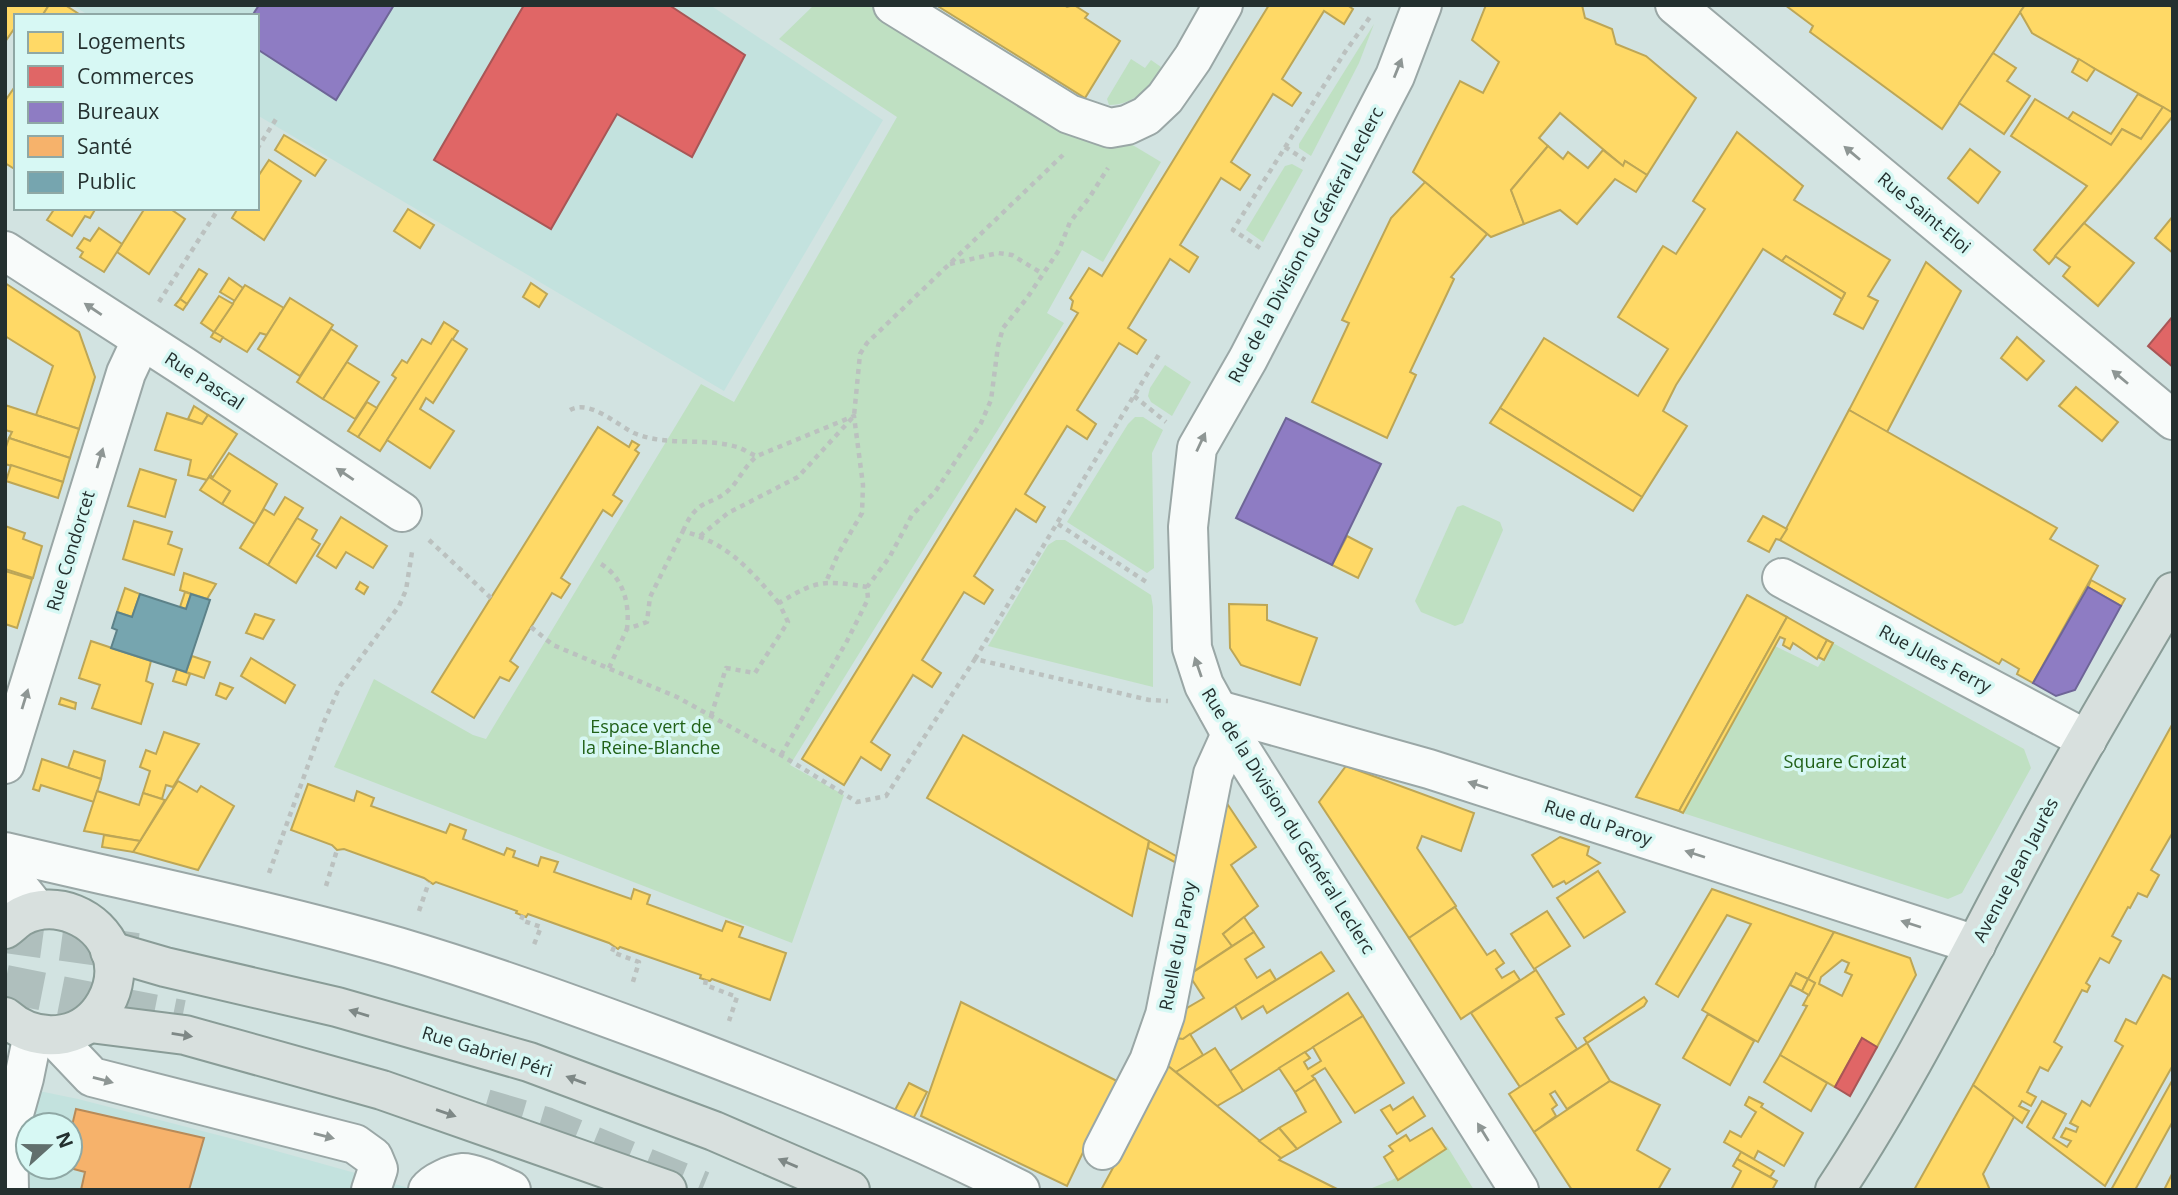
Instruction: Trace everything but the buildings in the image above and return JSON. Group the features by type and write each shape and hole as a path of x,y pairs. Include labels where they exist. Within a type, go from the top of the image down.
{"main road":[{"name":"Avenue Jean Jaurès","path":"1835,1190 1862,1149 1976,945 2048,808 2173,592"},
{"path":"17,914 60,909 82,917 98,931 110,951 113,982 105,1004 90,1023 73,1032 30,1029"},
{"name":"Rue Gabriel Péri","path":"110,951 165,967 337,1007 529,1062 715,1131 850,1190"},
{"path":"90,1023 185,1035 382,1090 667,1190"},
{"name":"Avenue Jean Jaurès","path":"1848,1190 1862,1149"}],"street":[{"path":"892,5 1069,114 1102,126 1128,125 1146,116 1164,98 1193,58 1223,5"},
{"name":"Rue de la Division du Général Leclerc","path":"1422,5 1395,76 1248,359 1197,448 1188,527 1192,648 1204,685 1224,722 1519,1190"},
{"name":"Rue Saint-Eloi","path":"1675,5 2173,421"},
{"name":"Rue Pascal","path":"5,251 183,366 409,520"},
{"name":"Rue Condorcet","path":"5,764 126,373 141,341"},
{"name":"Rue Jules Ferry","path":"1782,578 2087,740"},
{"name":"Rue du Paroy","path":"1224,722 1429,769 1976,945"},
{"name":"Ruelle du Paroy","path":"1103,1150 1149,1061 1165,1015 1224,722"},
{"path":"5,852 255,910 399,948 548,996 847,1110 1020,1190"},
{"path":"5,863 18,886 17,914"},
{"path":"9,1190 8,1135 24,1078 30,1029"},
{"path":"30,1029 92,1077 355,1144 373,1157 378,1169 371,1190"},
{"path":"428,1190 430,1186 444,1179 464,1173 511,1190"}],"path":[{"path":"1268,254 1233,230 1345,52 1372,15"},
{"path":"259,146 278,116"},
{"path":"826,582 838,554 862,513 863,485 854,416 860,354 867,343 949,264 1102,126"},
{"path":"781,755 847,641 867,599 867,587 889,558 912,515 935,492 981,423 991,400 1003,328 1059,250 1070,222 1109,166 1102,126"},
{"path":"1285,147 1314,167"},
{"path":"141,341 156,307 218,210"},
{"path":"949,264 998,253 1012,255 1043,274"},
{"path":"531,627 553,645 677,697 781,755 856,802 886,796 975,659 1161,351"},
{"path":"570,410 588,408 635,433 656,439 729,446 757,456"},
{"path":"627,629 648,622 650,597 695,509 731,488 747,464 757,456 854,416"},
{"path":"699,536 728,513 798,477 854,416"},
{"path":"409,520 491,598"},
{"path":"255,910 323,724 340,686 399,606 406,590 409,520"},
{"path":"1058,524 1157,589 1190,592"},
{"path":"683,531 709,539 743,563 779,603 788,622 755,673 726,668 711,716"},
{"path":"601,564 622,587 629,611 627,629 609,668"},
{"path":"779,603 808,586 826,582 867,587"},
{"path":"975,659 1149,700 1174,702"},
{"path":"523,915 521,920 535,925"},
{"path":"614,947 612,952 632,959"},
{"path":"706,980 705,985 729,994"}],"shaded area":[{"path":"72,5 710,5 883,120 724,391 259,116 259,14 87,14"},
{"path":"5,1084 78,1099 241,1141 416,1190 5,1190"}],"green space":[{"name":"Espace vert de la Reine-Blanche","path":"814,5 899,5 1161,162 1103,262 1082,250 1047,313 1064,323 790,765 844,795 792,943 334,767 374,679 473,735 486,739 701,384 734,402 897,117 779,39"},
{"path":"1374,24 1359,63 1311,156 1299,148 1299,144"},
{"path":"1131,59 1145,68 1151,60 1161,67 1152,82 1134,99 1109,105 1107,99"},
{"path":"1292,164 1303,170 1263,242 1246,230 1285,166"},
{"path":"1165,365 1191,382 1172,416 1151,402 1148,396"},
{"path":"1135,417 1143,417 1163,430 1152,453 1154,568 1147,573 1067,522"},
{"path":"1463,505 1500,522 1503,530 1463,623 1455,626 1421,612 1415,601 1457,507"},
{"path":"1056,540 1065,540 1151,595 1153,687 988,646 1048,545"},
{"name":"Square Croizat","path":"1833,643 2024,749 2031,768 1962,893 1948,899 1683,813 1775,646 1818,667"},
{"path":"1447,1146 1474,1190 1367,1190 1392,1180"}],"tunnel":[{"path":"5,934 137,952"},
{"path":"5,984 182,1019"},
{"path":"485,1108 546,1126 702,1190"}]}
